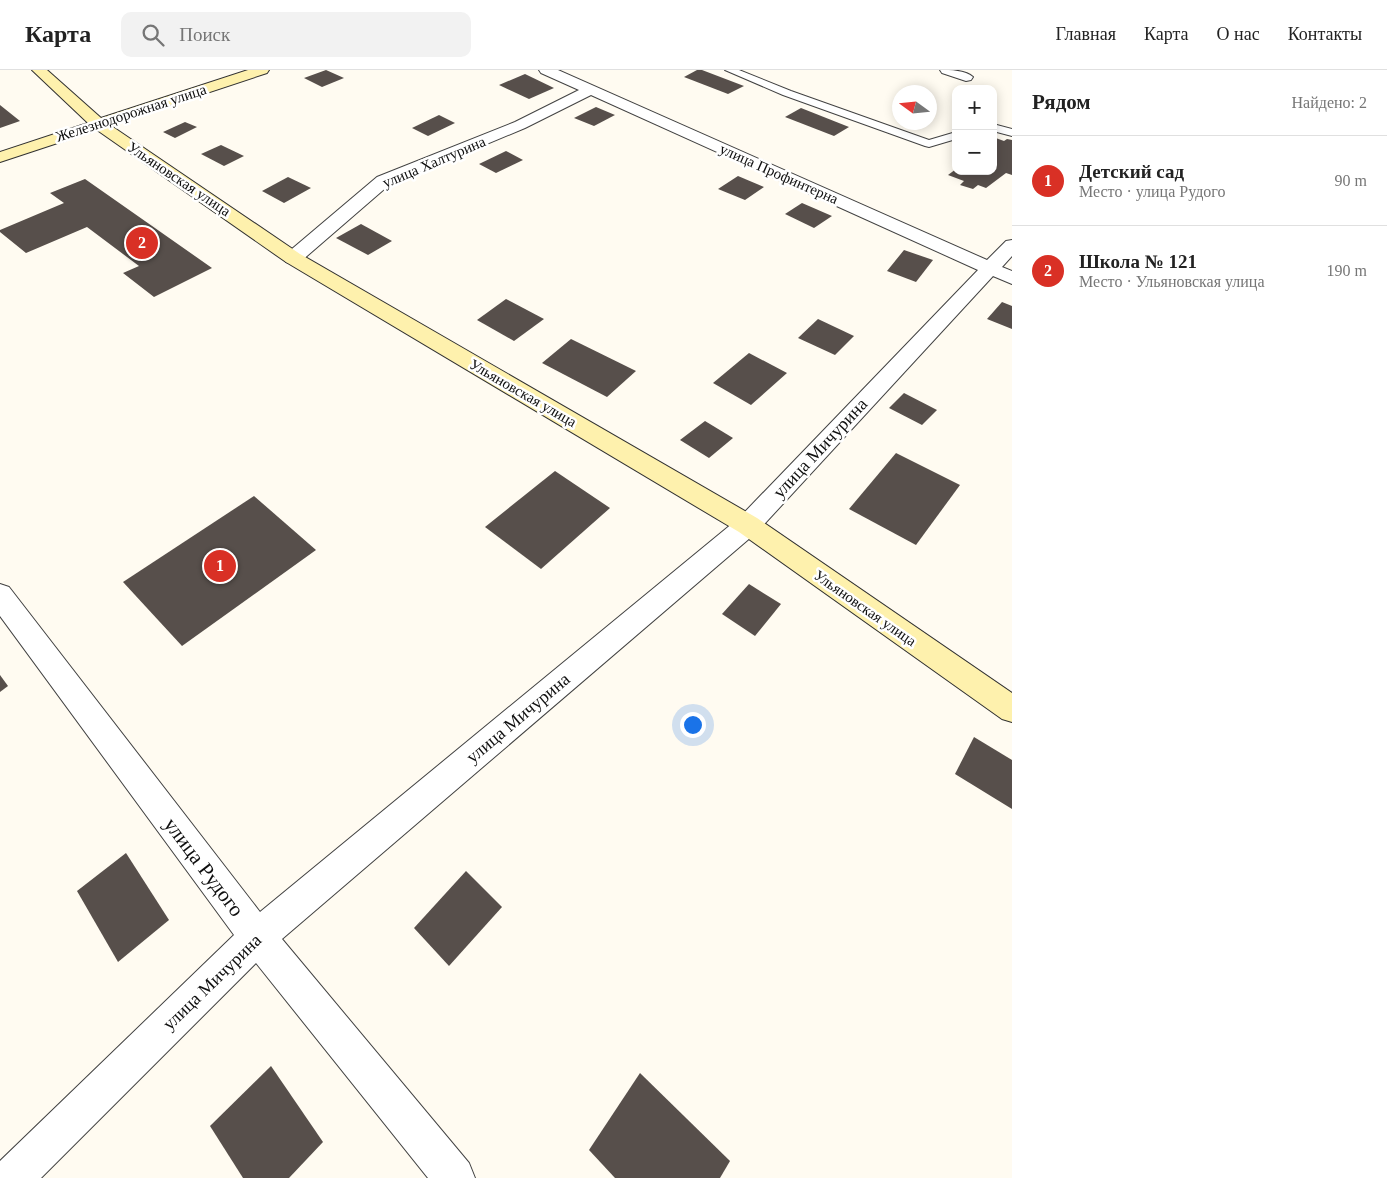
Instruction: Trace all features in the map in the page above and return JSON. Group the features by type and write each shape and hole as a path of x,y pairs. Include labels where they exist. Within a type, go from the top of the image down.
{"street":[{"name":"Ульяновская улица","path":"39,70 98,124 293,258 748,525 1012,709"},
{"name":"Железнодорожная улица","path":"0,157 262,70"},
{"name":"улица Профинтерна","path":"546,70 1000,273"},
{"path":"947,70 966,76"},
{"name":"улица Халтурина","path":"293,258 382,181 520,125 590,90"},
{"name":"улица Мичурина","path":"12,1178 257,937 748,525 1000,273 1012,245"},
{"name":"улица Рудого","path":"0,596 257,937 454,1178"}],"lane":[{"path":"730,70 786,93 930,144 952,136"},
{"path":"997,128 1012,133"}],"building":[{"path":"326,70 344,78 322,87 304,78"},
{"path":"697,70 702,70 744,86 728,94 684,77"},
{"path":"525,74 554,88 529,99 499,85"},
{"path":"0,105 20,121 0,128"},
{"path":"596,107 615,115 594,126 574,118"},
{"path":"801,108 849,127 834,136 785,117"},
{"path":"439,115 455,123 428,136 412,128"},
{"path":"185,122 197,127 175,138 163,132"},
{"path":"997,138 1004,141 1007,139 1012,140 1012,175 1006,173 986,188 978,185 973,189 960,185 964,181 948,175 952,172 952,175 997,175"},
{"path":"221,145 244,156 224,166 201,154"},
{"path":"506,151 523,160 496,173 479,164"},
{"path":"738,176 764,187 745,200 718,189"},
{"path":"288,177 311,188 284,203 262,191"},
{"path":"85,179 212,268 154,297 123,273 139,266 87,227 26,253 0,232 0,230 64,203 50,193"},
{"path":"802,203 832,216 814,228 785,214"},
{"path":"361,224 392,241 368,255 336,238"},
{"path":"904,250 933,260 916,282 887,271"},
{"path":"506,299 544,319 514,341 477,320"},
{"path":"1002,302 1012,306 1012,329 987,319"},
{"path":"818,319 854,336 835,355 798,338"},
{"path":"571,339 636,371 607,397 542,363"},
{"path":"749,353 787,373 751,405 713,383"},
{"path":"904,393 937,410 922,425 889,408"},
{"path":"705,421 733,438 709,458 680,440"},
{"path":"896,453 960,485 916,545 849,509"},
{"path":"555,471 610,508 541,569 485,527"},
{"path":"254,496 316,550 182,646 123,582"},
{"path":"749,584 781,604 755,636 722,614"},
{"path":"0,675 8,686 0,692"},
{"path":"974,737 1012,760 1012,809 955,774"},
{"path":"126,853 169,920 118,962 77,891"},
{"path":"466,871 502,907 449,966 414,928"},
{"path":"271,1066 323,1142 289,1178 243,1178 210,1126"},
{"path":"640,1073 730,1161 720,1178 615,1178 589,1150"}],"place":[{"name":"Школа № 121","path":"142,243"},
{"name":"Детский сад","path":"220,566"}]}
